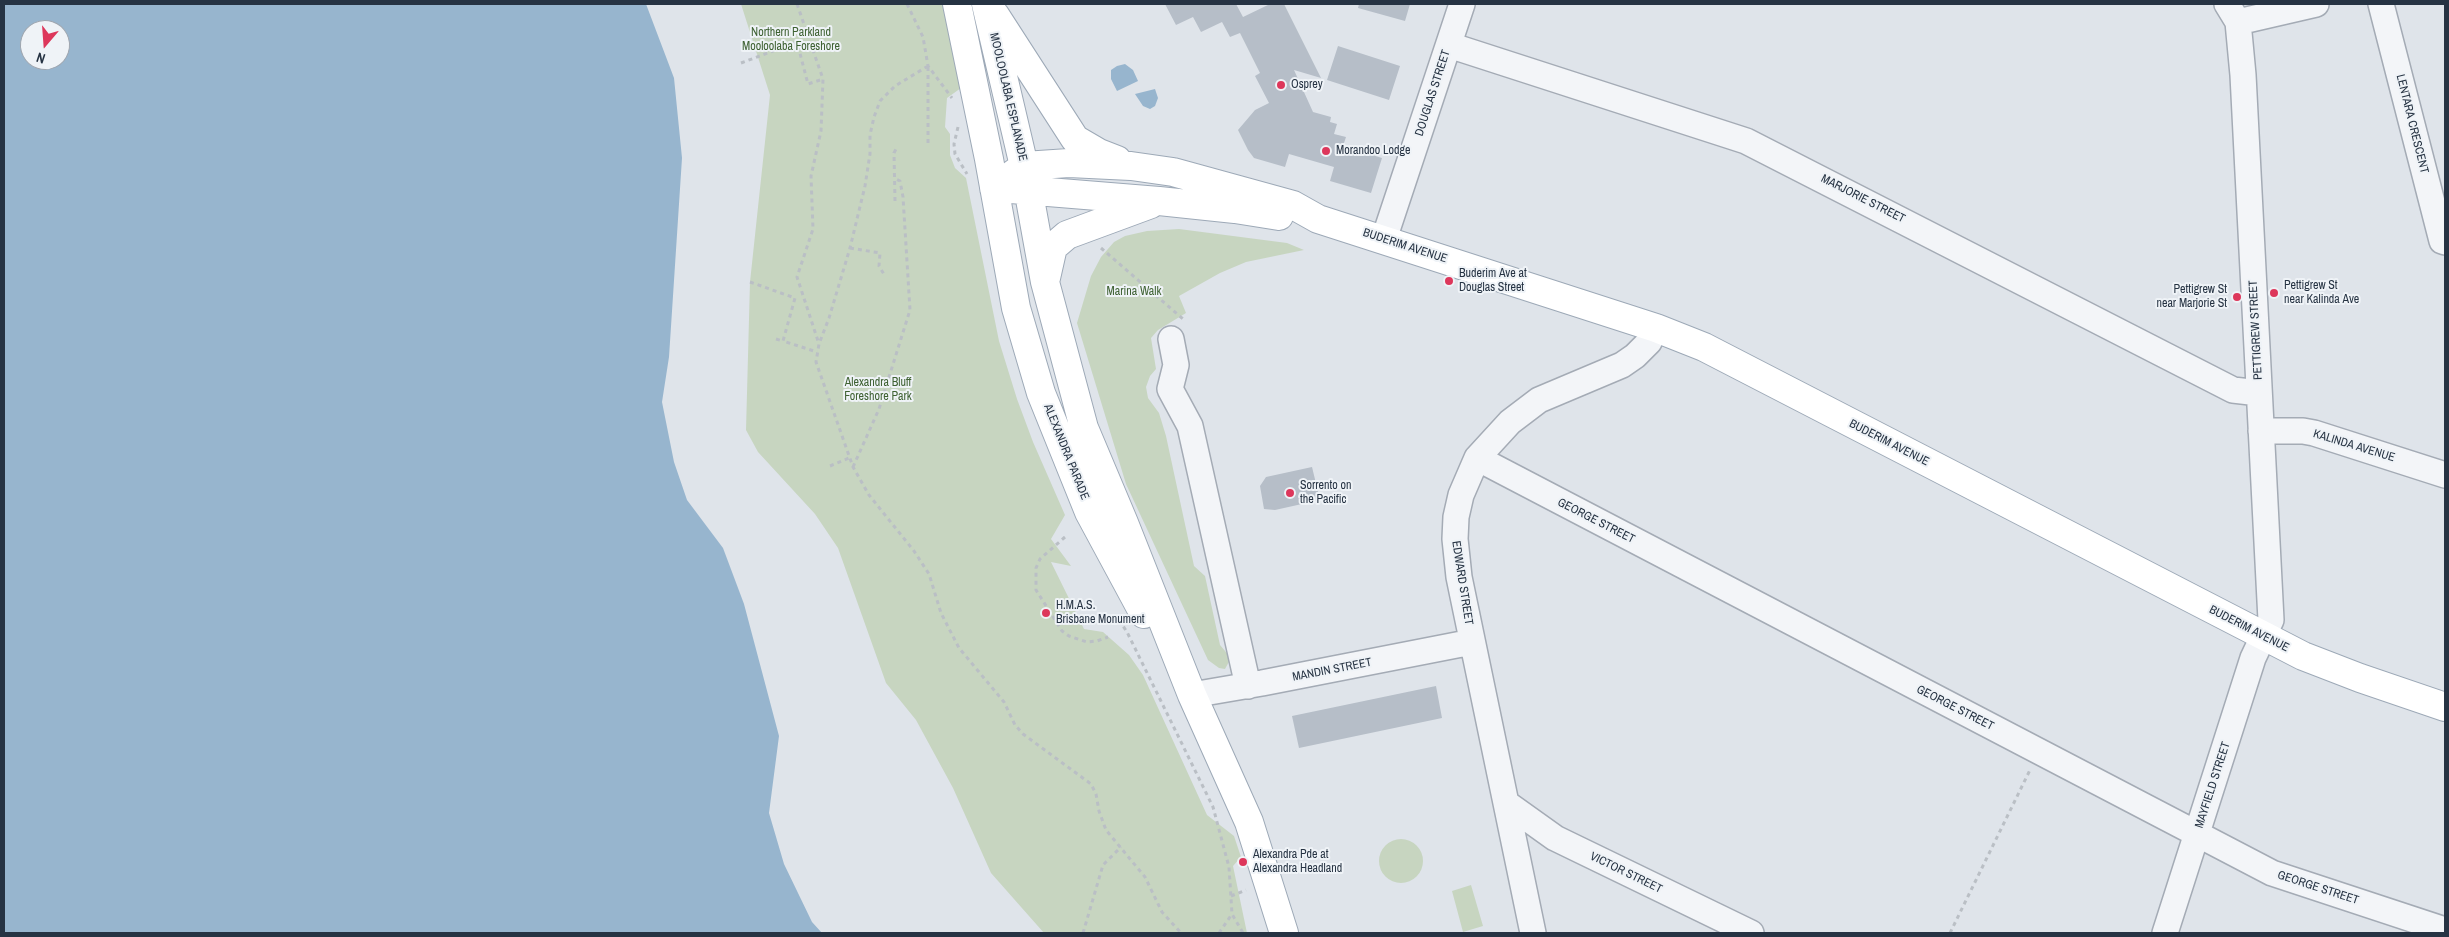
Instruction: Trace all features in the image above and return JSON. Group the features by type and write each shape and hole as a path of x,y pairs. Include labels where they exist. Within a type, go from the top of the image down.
{"main road":[{"path":"956,4 994,188 1026,178"},
{"path":"986,4 1075,139 1099,154 1131,166"},
{"name":"MOOLOOLABA ESPLANADE","path":"986,4 1026,178"},
{"name":"BUDERIM AVENUE","path":"1026,178 1069,163 1131,166 1173,172 1226,185 1293,205 1318,219 1656,328 1704,347 2263,637 2303,656 2360,678 2445,707"},
{"name":"ALEXANDRA PARADE","path":"1026,178 1045,282 1084,428 1192,695"},
{"name":"BUDERIM AVENUE","path":"1026,178 1159,201 1235,209 1288,218 1318,219"},
{"name":"ALEXANDRA PARADE","path":"994,188 1016,308 1041,393 1089,512 1151,626 1175,661 1192,695 1249,822 1284,933"},
{"path":"1045,282 1053,247 1059,240 1067,235 1159,201"}],"street":[{"name":"DOUGLAS STREET","path":"1384,239 1462,4"},
{"path":"2233,13 2316,4"},
{"name":"LENTARA CRESCENT","path":"2382,4 2442,241 2445,242"},
{"name":"PETTIGREW STREET","path":"2233,13 2243,75 2271,620 2263,637"},
{"name":"MARJORIE STREET","path":"1449,46 1746,141 2233,390 2259,393"},
{"name":"EDWARD STREET","path":"1533,933 1459,577 1455,539 1456,517 1461,495 1477,458 1510,422 1524,411 1560,391 1622,365 1636,356 1649,342 1656,328"},
{"path":"1177,330 1176,365 1170,390 1190,426 1248,686"},
{"name":"KALINDA AVENUE","path":"2261,431 2303,431 2314,433 2445,475"},
{"name":"GEORGE STREET","path":"1477,458 2272,873 2445,930"},
{"name":"MAYFIELD STREET","path":"2165,933 2253,658 2263,637"},
{"name":"MANDIN STREET","path":"1192,695 1248,686 1472,642"},
{"name":"VICTOR STREET","path":"1506,803 1555,838 1751,933"}],"path":[{"path":"797,4 823,79 821,131 811,176 813,229 797,277 819,344"},
{"path":"907,4 922,37 928,66 928,143"},
{"path":"740,63 797,42 808,84 823,79"},
{"path":"928,66 952,98"},
{"path":"928,66 895,86 880,101 870,135 865,186 850,248 829,318 819,344 816,362 853,467 869,495 914,551 929,574 941,613 959,648 1004,702 1015,725 1023,734 1091,784 1106,830 1145,877 1162,912 1181,933"},
{"path":"895,201 894,153 897,147"},
{"path":"853,467 879,410 910,310 903,197 900,181 894,178"},
{"path":"1101,247 1177,330"},
{"path":"850,248 880,253 879,266 885,276"},
{"path":"750,282 795,298 783,341"},
{"path":"776,339 817,352"},
{"path":"830,466 849,458"},
{"path":"1064,537 1040,559 1036,568 1036,590 1062,631 1069,636 1088,642 1108,637"},
{"path":"1950,933 2039,751"},
{"path":"1083,933 1103,865 1121,848"},
{"path":"1231,896 1246,891 1245,885"},
{"path":"1219,933 1232,914"}],"green space":[{"name":"Alexandra Bluff Foreshore Park","path":"741,4 944,4 961,88 947,98 945,127 950,134 950,155 955,168 966,178 999,341 1017,399 1033,442 1065,515 1051,539 1071,566 1051,562 1084,629 1103,632 1129,655 1143,675 1207,815 1234,836 1241,857 1233,866 1247,933 1044,933 991,873 953,788 916,720 886,683 838,548 815,514 758,452 746,430 750,282 770,95"},
{"name":"Marina Walk","path":"1179,229 1287,243 1304,250 1246,262 1220,273 1179,296 1186,313 1158,330 1151,338 1156,369 1150,376 1146,387 1148,398 1159,413 1166,436 1194,566 1205,576 1220,645 1231,658 1225,669 1219,668 1208,660 1126,484 1077,323 1091,276 1101,257 1114,242 1125,236 1147,231"},
{"path":"1397,839 1405,839 1417,845 1423,861 1417,877 1405,883 1397,883 1385,877 1379,865 1379,857 1385,845"},
{"path":"1471,885 1483,926 1463,932 1452,891"}],"water":[{"path":"4,4 646,4 674,78 682,158 669,357 662,402 674,462 687,500 723,548 744,604 779,736 769,813 784,864 812,922 822,933 4,933"},
{"path":"1125,64 1133,70 1138,81 1117,91 1111,79 1111,70"},
{"path":"1155,89 1158,98 1155,106 1150,109 1143,106 1135,94"}],"building":[{"name":"Osprey","path":"1165,4 1236,4 1243,17 1270,4 1284,4 1321,78 1294,70 1313,112 1331,117 1330,122 1337,124 1334,134 1346,137 1343,146 1382,158 1371,193 1330,181 1334,167 1289,154 1285,167 1254,158 1238,130 1255,110 1269,103 1255,76 1260,73 1240,33 1230,37 1222,22 1201,32 1193,17 1176,25"},
{"path":"1359,4 1410,4 1405,21 1358,8"},
{"path":"1338,46 1400,66 1389,100 1327,80"},
{"name":"Sorrento on the Pacific","path":"1312,467 1320,500 1275,510 1264,509 1260,486 1266,477"},
{"path":"1436,686 1442,718 1299,748 1292,716"}],"place":[{"name":"Osprey","path":"1281,85"},
{"name":"Morandoo Lodge","path":"1326,151"},
{"name":"Buderim Ave at Douglas Street","path":"1449,281"},
{"name":"Pettigrew St near Kalinda Ave","path":"2274,293"},
{"name":"Pettigrew St near Marjorie St","path":"2237,297"},
{"name":"Sorrento on the Pacific","path":"1290,493"},
{"name":"H.M.A.S. Brisbane Monument","path":"1046,613"},
{"name":"Alexandra Pde at Alexandra Headland","path":"1243,862"}],"park label":[{"name":"Northern Parkland Mooloolaba Foreshore","path":"791,40"}]}
